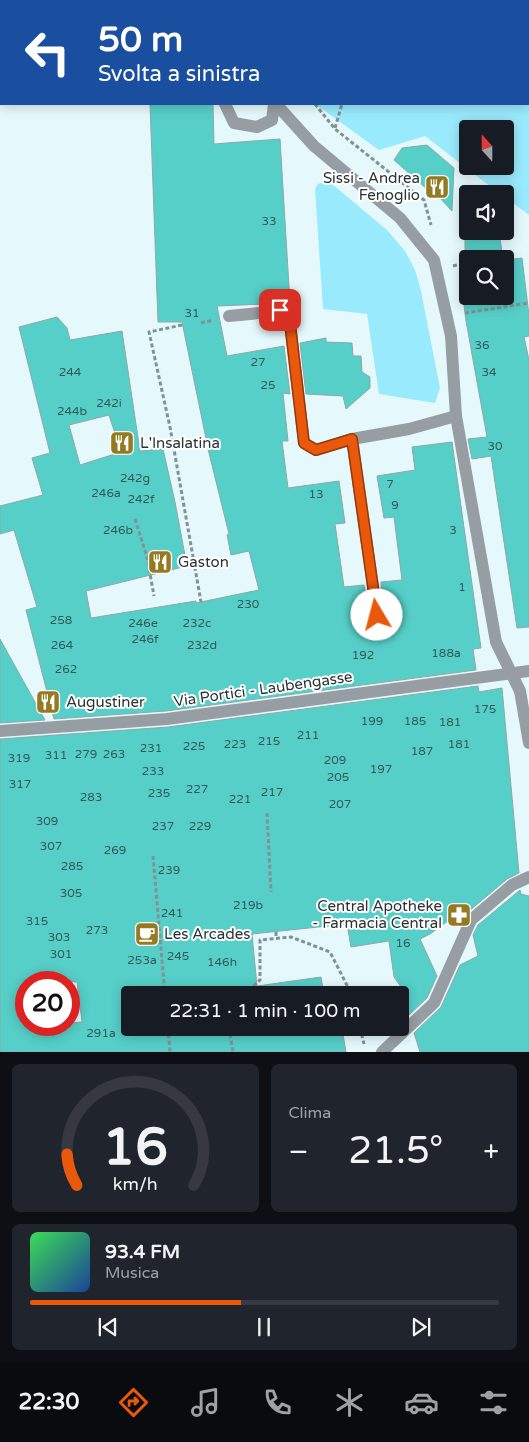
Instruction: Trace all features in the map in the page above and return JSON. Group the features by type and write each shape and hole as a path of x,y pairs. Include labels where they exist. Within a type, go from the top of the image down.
{"street":[{"path":"225,105 234,123 257,127 272,120 275,105"},
{"path":"276,105 314,146 400,218 434,260 451,336 456,416 496,642 520,691 529,743"},
{"path":"229,316 280,310 289,315 304,443 316,450 352,439 409,428 456,416"},
{"path":"352,439 377,615"},
{"name":"Via Portici - Laubengasse","path":"0,731 167,719 529,672"},
{"path":"382,1052 434,1003 471,920 512,885 529,878"}],"path":[{"path":"316,105 335,129 424,200 431,226"},
{"path":"335,129 342,105"},
{"path":"446,316 529,303"},
{"path":"182,325 150,332 170,427 201,602"},
{"path":"135,519 147,557 154,596"},
{"path":"267,812 271,892"},
{"path":"153,856 165,986"},
{"path":"276,932 276,938"},
{"path":"254,986 260,980 260,940 291,937 330,952 347,986"},
{"path":"169,1036 170,1052"},
{"path":"230,1036 233,1052"},
{"path":"362,1036 366,1052"}],"shaded area":[{"path":"316,105 529,105 529,215 514,204 514,185 488,185 475,175 514,175 514,120 459,120 459,162 425,136 379,150"},
{"path":"325,182 332,184 387,230 405,251 415,270 421,291 440,388 435,403 379,394 367,314 323,309 315,189 318,184"}],"building":[{"path":"150,105 213,105 214,144 280,139 290,303 217,306 227,356 284,346 290,394 283,393 288,441 282,441 288,488 339,481 345,523 335,524 344,587 364,585 369,616 374,623 382,622 385,618 381,582 402,580 394,517 384,518 377,476 415,470 412,447 452,442 481,648 473,649 476,670 166,711 54,719 26,610 37,607 14,530 0,534 0,506 43,495 32,458 50,453 19,327 57,317 67,328 70,340 122,331 140,451 163,449 187,566 86,591 91,618 196,601 196,603 259,590 249,551 231,555 227,535 229,534 209,453 182,322 158,322","holes":["109,415 121,452 80,465 69,425"]},
{"path":"427,145 454,168 452,211 440,198 438,199 394,160 402,148"},
{"path":"465,240 500,240 502,250 465,250"},
{"path":"522,258 529,315 529,336 524,337 529,360 529,627 517,628 491,456 472,459 468,439 487,437 464,305 514,305 514,259"},
{"path":"326,338 326,342 352,343 353,356 361,356 362,372 370,377 370,388 346,409 343,396 306,394 300,343"},
{"path":"0,639 45,720 0,723"},
{"path":"478,686 479,692 502,688 519,873 507,879 468,912 467,907 420,939 437,976 427,998 409,1015 409,986 400,986 394,977 389,941 351,947 347,924 252,934 257,986 121,986 121,1036 343,1036 346,1052 0,1052 0,739 168,727"},
{"path":"520,890 521,894 529,896 529,1052 420,1052 414,1033 441,1007 460,965 478,956 473,935 478,925"},
{"path":"321,977 322,986 257,986"}],"place":[{"name":"Sissi - Andrea Fenoglio","path":"437,187"},
{"name":"L'Insalatina","path":"122,443"},
{"name":"Gaston","path":"160,562"},
{"name":"Augustiner","path":"48,702"},
{"name":"Central Apotheke - Farmacia Central","path":"459,915"},
{"name":"Les Arcades","path":"147,934"}],"route":[{"path":"280,310 289,315 304,443 316,450 352,439 377,615"}]}
